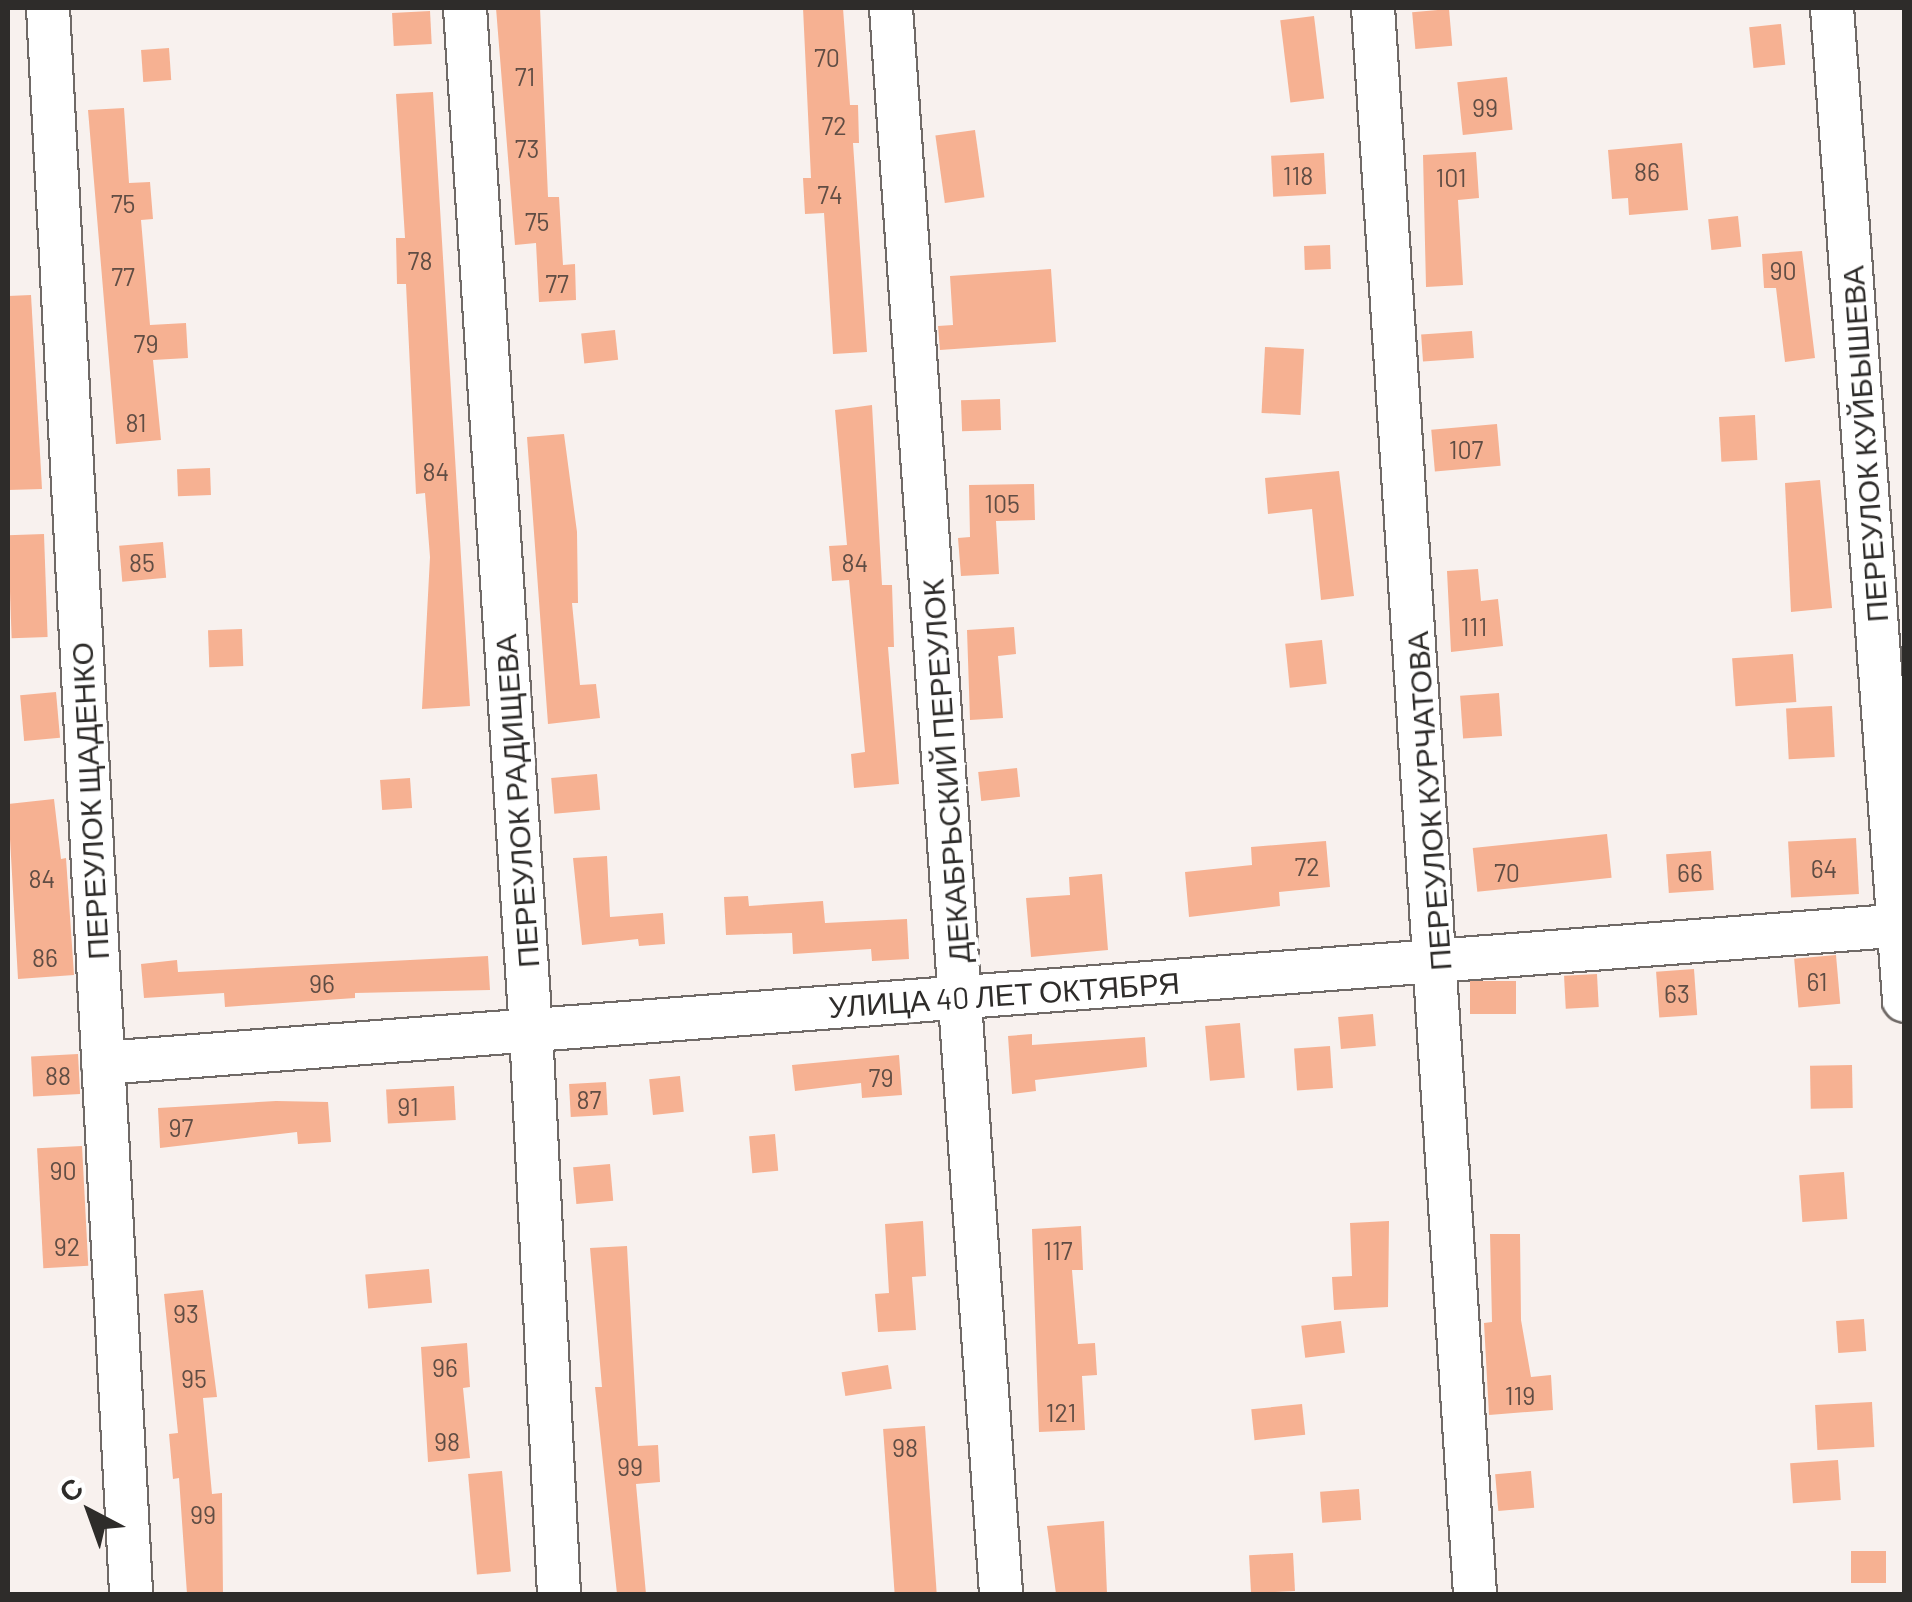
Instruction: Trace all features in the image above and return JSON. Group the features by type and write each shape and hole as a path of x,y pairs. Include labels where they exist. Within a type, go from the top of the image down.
{"street":[{"name":"ПЕРЕУЛОК ЩАДЕНКО","path":"48,8 131,1594"},
{"name":"ПЕРЕУЛОК РАДИЩЕВА","path":"465,8 531,1030 559,1594"},
{"name":"ДЕКАБРЬСКИЙ ПЕРЕУЛОК","path":"891,8 1001,1594"},
{"name":"ПЕРЕУЛОК КУРЧАТОВА","path":"1374,8 1439,961 1475,1594"},
{"name":"ПЕРЕУЛОК КУЙБЫШЕВА","path":"1832,8 1902,926 1904,1000"},
{"name":"УЛИЦА 40 ЛЕТ ОКТЯБРЯ","path":"103,1063 1902,926"}],"building":[{"path":"496,8 540,8 548,197 559,197 563,265 575,264 576,300 539,302 536,243 515,245"},
{"path":"803,8 843,8 850,105 858,105 859,143 853,143 867,352 833,354 824,213 805,214 803,178 811,178"},
{"path":"1449,9 1452,46 1415,49 1412,12"},
{"path":"430,11 432,44 394,46 392,13"},
{"path":"1314,16 1324,98 1290,103 1280,20"},
{"path":"1781,24 1785,65 1753,68 1749,27"},
{"path":"169,48 171,80 143,82 141,50"},
{"path":"1507,77 1513,130 1463,135 1457,82"},
{"path":"433,92 470,706 422,709 430,557 425,493 416,494 406,284 397,284 396,238 405,238 396,94"},
{"path":"124,108 129,183 150,182 153,219 141,220 150,325 186,323 188,358 153,360 161,440 116,444 88,110"},
{"path":"975,130 984,197 945,203 935,136"},
{"path":"1682,143 1688,210 1629,215 1628,198 1612,199 1608,150"},
{"path":"1476,152 1479,198 1458,200 1463,285 1426,287 1423,155"},
{"path":"1324,153 1326,194 1273,197 1271,156"},
{"path":"1738,216 1741,247 1711,250 1708,219"},
{"path":"1330,245 1331,269 1305,270 1304,246"},
{"path":"1802,251 1815,358 1785,362 1776,288 1764,288 1762,254"},
{"path":"1051,269 1056,342 940,350 938,326 953,325 950,276"},
{"path":"31,295 42,489 8,490 8,296"},
{"path":"615,330 618,360 584,363 581,334"},
{"path":"1472,331 1474,358 1423,361 1421,335"},
{"path":"1265,347 1304,349 1300,415 1262,413"},
{"path":"1000,399 1001,430 962,431 961,400"},
{"path":"872,405 882,585 892,585 894,647 888,647 899,784 854,788 851,754 865,752 849,580 832,581 829,546 847,545 835,410"},
{"path":"1755,415 1757,460 1721,462 1719,417"},
{"path":"1497,424 1501,466 1435,472 1431,430"},
{"path":"564,434 577,532 578,603 572,603 580,685 596,684 600,718 548,724 527,437"},
{"path":"210,468 211,495 178,496 177,469"},
{"path":"1339,471 1354,596 1321,600 1312,509 1268,514 1265,478"},
{"path":"1820,480 1832,608 1791,612 1785,483"},
{"path":"1034,484 1035,520 996,521 999,574 961,576 958,538 970,537 969,485"},
{"path":"44,534 48,637 12,638 8,535"},
{"path":"163,542 166,578 122,582 119,546"},
{"path":"1478,569 1481,601 1498,599 1503,646 1451,652 1447,571"},
{"path":"1014,627 1016,654 998,656 1003,718 970,720 967,630"},
{"path":"242,629 243,666 209,667 208,630"},
{"path":"1322,640 1327,684 1290,688 1285,644"},
{"path":"1793,654 1796,702 1735,706 1732,658"},
{"path":"56,692 60,738 24,741 20,695"},
{"path":"1499,693 1502,736 1463,739 1460,696"},
{"path":"1832,706 1835,757 1789,759 1786,708"},
{"path":"1017,768 1020,797 981,801 978,772"},
{"path":"597,774 600,810 554,814 551,778"},
{"path":"410,778 412,808 382,810 380,780"},
{"path":"54,799 61,859 66,858 74,975 18,979 8,804"},
{"path":"1607,834 1612,878 1477,892 1473,848"},
{"path":"1856,838 1859,894 1791,897 1788,842"},
{"path":"1326,841 1330,887 1279,892 1280,906 1189,917 1185,872 1252,865 1251,847"},
{"path":"1711,851 1714,890 1669,893 1666,854"},
{"path":"607,856 610,917 663,913 665,944 639,946 638,939 582,945 573,858"},
{"path":"1102,874 1108,950 1031,957 1026,898 1070,895 1069,877"},
{"path":"748,896 749,906 823,901 825,923 907,919 909,959 872,961 871,949 793,954 792,933 726,935 724,897"},
{"path":"1836,955 1840,1004 1798,1007 1794,959"},
{"path":"488,956 490,990 355,993 355,998 225,1007 224,993 144,998 141,964 177,960 178,972"},
{"path":"1694,969 1697,1015 1659,1018 1656,972"},
{"path":"1597,974 1599,1007 1566,1009 1564,976"},
{"path":"1470,981 1516,981 1516,1014 1470,1014"},
{"path":"1373,1014 1376,1046 1341,1049 1338,1017"},
{"path":"1240,1023 1245,1078 1210,1081 1205,1026"},
{"path":"1032,1034 1032,1045 1145,1037 1147,1067 1035,1080 1036,1091 1012,1094 1008,1036"},
{"path":"1330,1046 1333,1088 1297,1090 1294,1049"},
{"path":"78,1054 80,1094 33,1096 31,1056"},
{"path":"899,1055 902,1095 862,1098 861,1083 795,1091 792,1065"},
{"path":"1852,1065 1853,1108 1811,1109 1810,1066"},
{"path":"680,1076 684,1112 653,1115 649,1079"},
{"path":"606,1082 608,1115 571,1117 569,1084"},
{"path":"454,1086 456,1120 388,1124 386,1090"},
{"path":"328,1102 331,1142 298,1144 297,1132 160,1148 158,1108"},
{"path":"775,1134 778,1171 752,1173 749,1136"},
{"path":"82,1146 88,1266 43,1268 37,1148"},
{"path":"610,1164 613,1201 576,1204 573,1167"},
{"path":"1844,1172 1847,1219 1802,1222 1799,1175"},
{"path":"923,1221 926,1276 912,1277 916,1330 878,1332 875,1294 889,1293 885,1224"},
{"path":"1389,1221 1388,1307 1334,1310 1332,1277 1352,1276 1350,1223"},
{"path":"1081,1226 1083,1270 1072,1270 1078,1344 1095,1343 1097,1375 1082,1376 1085,1430 1039,1432 1032,1229"},
{"path":"1490,1234 1520,1234 1521,1320 1531,1377 1551,1375 1553,1410 1489,1415 1484,1323 1492,1322"},
{"path":"627,1246 638,1446 658,1445 660,1482 636,1484 646,1594 617,1594 595,1387 602,1387 590,1248"},
{"path":"429,1269 432,1303 368,1308 365,1275"},
{"path":"203,1290 217,1397 203,1398 212,1494 222,1493 223,1594 187,1594 179,1478 173,1479 169,1434 178,1433 164,1294"},
{"path":"1864,1319 1866,1351 1838,1353 1836,1321"},
{"path":"1341,1321 1345,1353 1305,1358 1301,1326"},
{"path":"467,1343 470,1387 463,1388 470,1458 428,1462 421,1347"},
{"path":"888,1365 892,1389 845,1396 842,1372"},
{"path":"1872,1402 1874,1447 1817,1450 1815,1405"},
{"path":"1302,1404 1305,1435 1255,1440 1251,1409"},
{"path":"925,1426 937,1594 895,1594 883,1429"},
{"path":"1838,1460 1841,1500 1793,1503 1790,1463"},
{"path":"502,1471 511,1572 477,1575 468,1474"},
{"path":"1531,1471 1534,1508 1498,1511 1495,1474"},
{"path":"1359,1489 1361,1520 1322,1523 1320,1492"},
{"path":"1104,1521 1107,1594 1056,1594 1047,1526"},
{"path":"1851,1551 1886,1551 1886,1583 1851,1583"},
{"path":"1293,1553 1295,1591 1251,1593 1249,1555"}]}
